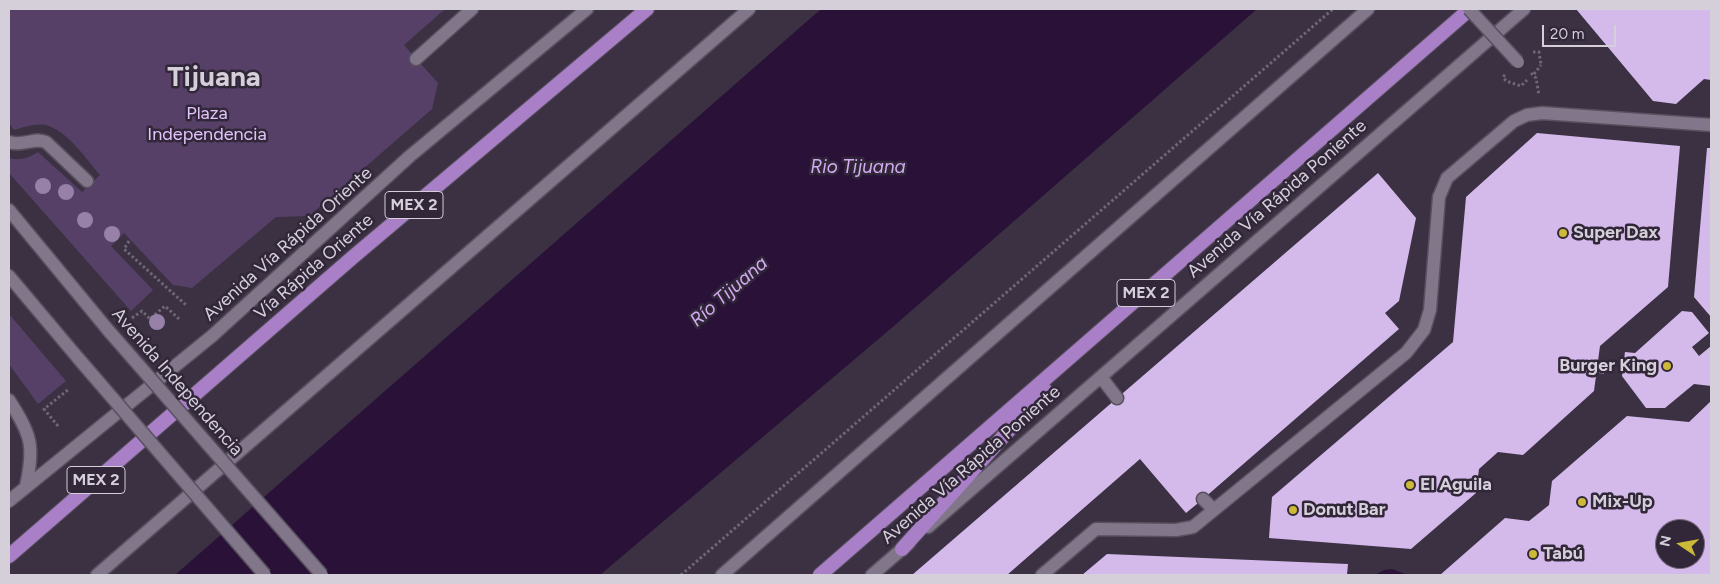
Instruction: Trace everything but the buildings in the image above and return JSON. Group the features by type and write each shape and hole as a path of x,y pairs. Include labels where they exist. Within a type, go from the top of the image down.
{"highway":[{"name":"Vía Rápida Oriente","path":"9,556 353,258 647,9"},
{"name":"Avenida Vía Rápida Poniente","path":"820,575 1085,346 1469,9"},
{"path":"902,550 1085,346"}],"main road":[{"path":"416,59 472,9"},
{"name":"Avenida Vía Rápida Oriente","path":"9,502 26,486 212,336 410,156 587,9"},
{"path":"96,575 749,9"},
{"path":"722,575 1368,9"},
{"path":"1469,9 1522,64"},
{"name":"Avenida Vía Rápida Poniente","path":"872,575 1524,9"},
{"path":"1042,575 1096,529 1176,530 1193,527 1414,345 1424,330 1430,310 1439,197 1442,186 1461,164 1514,121 1532,113 1542,113 1711,125"},
{"path":"9,142 18,145 40,139 46,142 87,181"},
{"name":"Avenida Independencia","path":"9,210 108,330 322,575"},
{"path":"9,276 265,575"},
{"path":"1101,377 1117,398"},
{"path":"9,400 22,421 32,446 26,486"},
{"path":"1203,499 1214,510"}],"path":[{"path":"681,575 1333,9"},
{"path":"1522,64 1536,78 1542,113"},
{"path":"1518,85 1521,86 1530,77 1527,73"},
{"path":"129,241 124,249 186,305"},
{"path":"132,318 142,311 150,319 165,306 179,318"},
{"path":"58,426 44,410 69,389"}],"green space":[{"name":"Plaza Independencia","path":"9,9 445,9 404,45 438,83 432,109 309,216 276,217 192,288 173,285 124,233 111,246 153,290 131,311 9,173 9,158 24,158 38,152 82,192 100,175 77,148 57,130 45,125 32,125 14,130 9,123"},
{"path":"9,314 66,381 38,404 9,364"}],"water":[{"name":"Rio Tijuana","path":"821,9 1257,9 895,325 600,575 175,575"},
{"path":"1392,569 1408,575 1375,575 1384,570"}],"place":[{"name":"Super Dax","path":"1563,233"},
{"name":"Burger King","path":"1667,366"},
{"name":"El Aguila","path":"1410,485"},
{"name":"Mix-Up","path":"1582,502"},
{"name":"Donut Bar","path":"1293,510"},
{"name":"Tabú","path":"1533,554"}],"district":[{"name":"Tijuana","path":"214,78"}],"water label":[{"name":"Río Tijuana","path":"729,292"}]}
